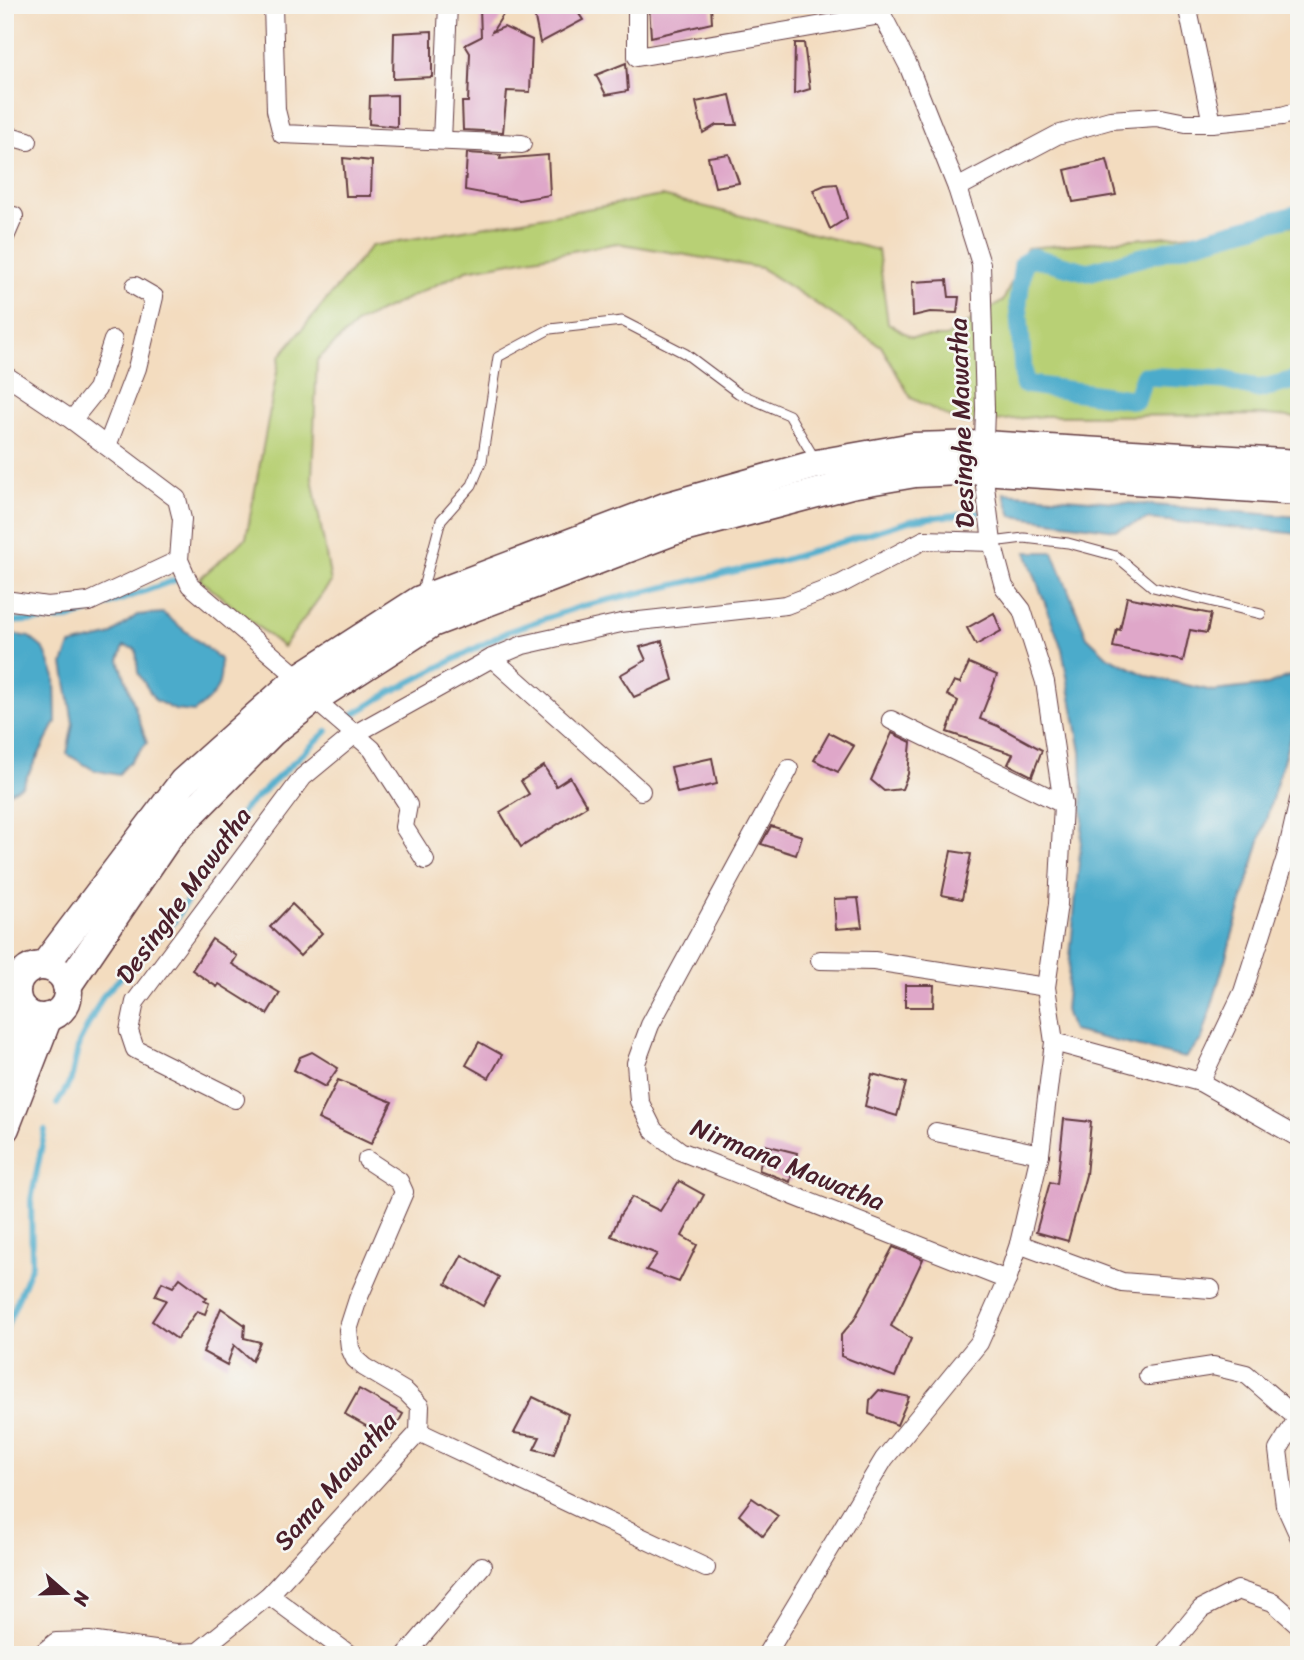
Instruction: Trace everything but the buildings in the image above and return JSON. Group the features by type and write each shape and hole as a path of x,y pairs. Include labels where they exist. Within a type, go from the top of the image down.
{"main road":[{"path":"5,1128 24,1006 17,986 20,978 38,967 183,782 420,600 665,507 817,464 913,447 983,458 1299,492"},
{"path":"24,1006 61,1009 65,1002 67,986 169,836 272,732 307,689 432,623 673,531 850,484 983,458 1299,464"},
{"path":"5,958 59,972 67,986"},
{"path":"5,1060 24,1006"}],"street":[{"path":"273,5 276,110 282,134 522,144"},
{"path":"442,140 448,5"},
{"path":"637,5 637,57 879,10"},
{"path":"1186,5 1212,123"},
{"name":"Desinghe Mawatha","path":"235,1099 135,1049 129,1031 135,1002 303,776 355,734 492,658 523,645 621,623 786,604 841,584 924,540 992,542 983,458 985,409 981,264 957,188 908,65 879,10"},
{"path":"957,188 1057,135 1110,120 1156,117 1186,123 1212,123 1282,116 1299,111"},
{"path":"5,135 28,141"},
{"path":"5,237 14,216"},
{"path":"107,446 137,368 154,297 135,286"},
{"path":"72,420 97,389 113,340"},
{"path":"5,375 72,420 177,499 182,519 179,560 190,584 372,749 408,805 404,827 425,860"},
{"path":"766,1655 884,1459 979,1343 1007,1280 1019,1244 1040,1154 1054,1042 1046,987 1058,904 1063,804 1045,682 1022,610 1003,587 992,542"},
{"path":"5,600 47,606 89,602 179,560"},
{"path":"492,658 641,791"},
{"path":"891,720 1063,804"},
{"name":"Nirmana Mawatha","path":"789,769 650,1025 636,1063 639,1101 654,1131 680,1151 1007,1280"},
{"path":"1200,1082 1243,992 1286,857 1299,800"},
{"path":"820,960 874,961 1046,987"},
{"path":"1054,1042 1200,1082 1299,1138"},
{"path":"936,1132 1040,1154"},
{"name":"Sama Mawatha","path":"40,1655 56,1642 89,1642 177,1653 198,1652 269,1595 419,1432 420,1406 406,1392 364,1367 355,1359 350,1348 348,1330 358,1299 404,1192 399,1181 367,1160"},
{"path":"1019,1244 1122,1282 1211,1289"},
{"path":"1148,1376 1213,1366 1247,1374 1298,1417 1278,1450 1285,1505 1299,1536"},
{"path":"419,1432 706,1567"},
{"path":"407,1655 482,1566"},
{"path":"1163,1655 1202,1609 1238,1590 1273,1602 1299,1625"},
{"path":"269,1595 350,1655"}],"lane":[{"path":"420,600 440,520 472,485 482,461 498,357 550,329 622,321 686,354 738,393 789,415 817,464"},
{"path":"992,542 1024,538 1116,556 1153,587 1262,614"}],"green space":[{"path":"662,196 878,250 888,323 911,337 946,337 1003,301 1027,248 1299,225 1299,418 1267,415 1044,416 963,424 911,398 881,346 761,268 617,243 467,270 358,322 317,360 312,478 331,582 283,647 199,579 246,538 280,356 371,246"}],"water":[{"path":"1004,493 1299,517 1299,534 1148,519 1116,530 1012,516"},
{"path":"1026,552 1053,552 1087,637 1108,657 1148,676 1213,691 1268,685 1292,675 1299,664 1299,707 1202,1039 1185,1058 1072,1031 1065,1010 1083,820 1081,752 1062,649"},
{"path":"163,613 220,659 220,676 216,690 208,701 194,712 175,710 155,700 138,673 136,649 124,646 119,660 147,743 118,775 94,770 67,754 73,723 63,664 70,645 109,636 137,615"},
{"path":"5,633 29,637 44,649 55,677 56,722 22,786 8,793 5,792 5,671 9,662 5,661"}],"waterway":[{"path":"1299,214 1088,272 1032,257 1023,264 1018,302 1024,384 1136,400 1144,376 1224,380 1259,389 1299,379"},
{"path":"347,718 509,631 582,606 780,561 913,520 979,512"},
{"path":"5,622 69,619 175,580"},
{"path":"57,1104 71,1080 79,1043 103,996 174,922 244,809 327,731"},
{"path":"5,1331 32,1264 31,1200 45,1130"}]}
